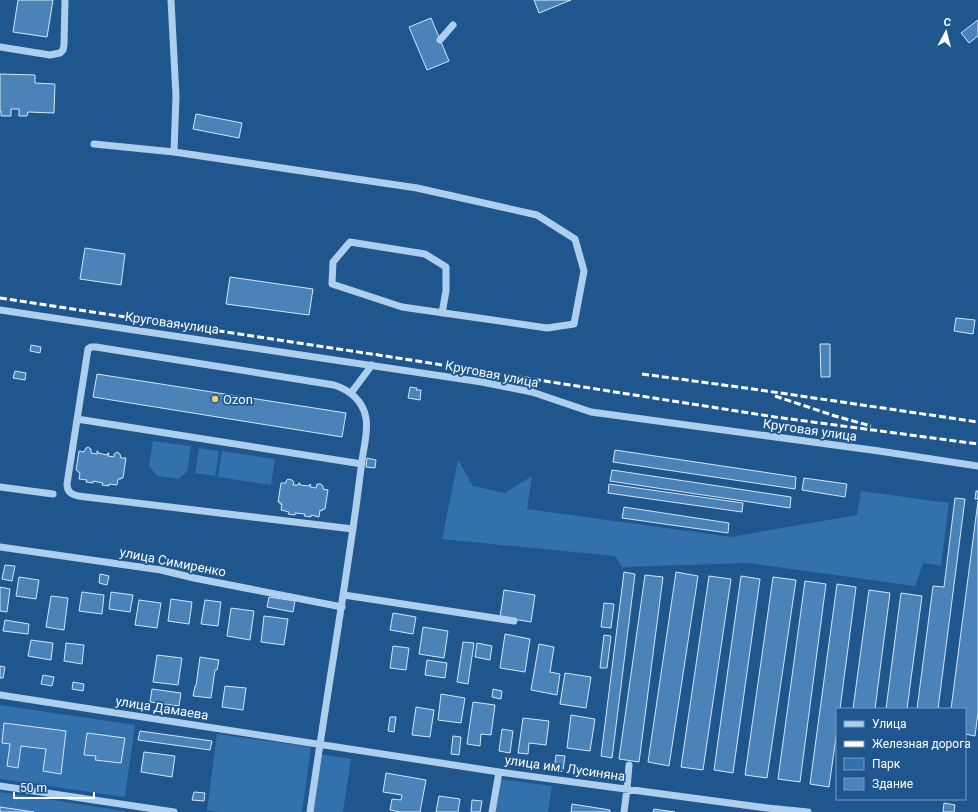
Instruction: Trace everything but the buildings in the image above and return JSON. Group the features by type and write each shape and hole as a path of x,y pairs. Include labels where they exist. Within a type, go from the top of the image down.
{"street":[{"path":"0,47 50,55 60,53 63,50 64,45 66,0"},
{"path":"171,0 176,96 174,152"},
{"path":"440,40 453,25"},
{"path":"94,144 174,152 425,190 537,215 574,239 584,271 574,324 547,328 442,313 402,307 332,284 333,262 350,242 425,254 446,268 446,291 442,313"},
{"name":"Круговая улица","path":"0,310 482,382 532,392 591,412 978,466"},
{"path":"310,812 344,595 362,464 366,433 366,418 360,403 351,393 340,386 91,347 88,349 67,484 67,489 71,494 353,529"},
{"path":"351,393 372,365"},
{"path":"77,418 362,464"},
{"path":"0,486 53,494"},
{"name":"улица Симиренко","path":"0,547 161,570 194,578 342,607"},
{"path":"344,595 514,622"},
{"name":"улица Дамаева","path":"0,696 320,744"},
{"name":"улица им. Лусиняна","path":"320,744 498,772 627,789 766,810 808,812"},
{"path":"624,812 629,765"},
{"path":"492,812 498,772"},
{"path":"0,786 174,812"}],"green space":[{"path":"153,441 191,446 187,472 178,479 157,476 149,466"},
{"path":"199,448 219,451 215,476 195,473"},
{"path":"222,451 275,459 271,485 218,477"},
{"path":"458,460 473,486 505,493 532,476 527,509 731,537 857,515 861,491 949,503 941,566 923,563 915,586 748,563 622,567 615,556 442,539"},
{"path":"0,705 135,725 125,797 0,779"},
{"path":"217,734 311,747 302,812 218,812 207,810"},
{"path":"319,754 351,759 343,812 311,812"},
{"path":"499,779 552,786 548,812 494,812"},
{"path":"0,792 124,811 124,812 0,812"}],"railway":[{"path":"0,298 775,417 978,444"},
{"path":"642,374 978,422"},
{"path":"775,396 871,426"}],"place":[{"name":"Ozon","path":"215,399"}]}
